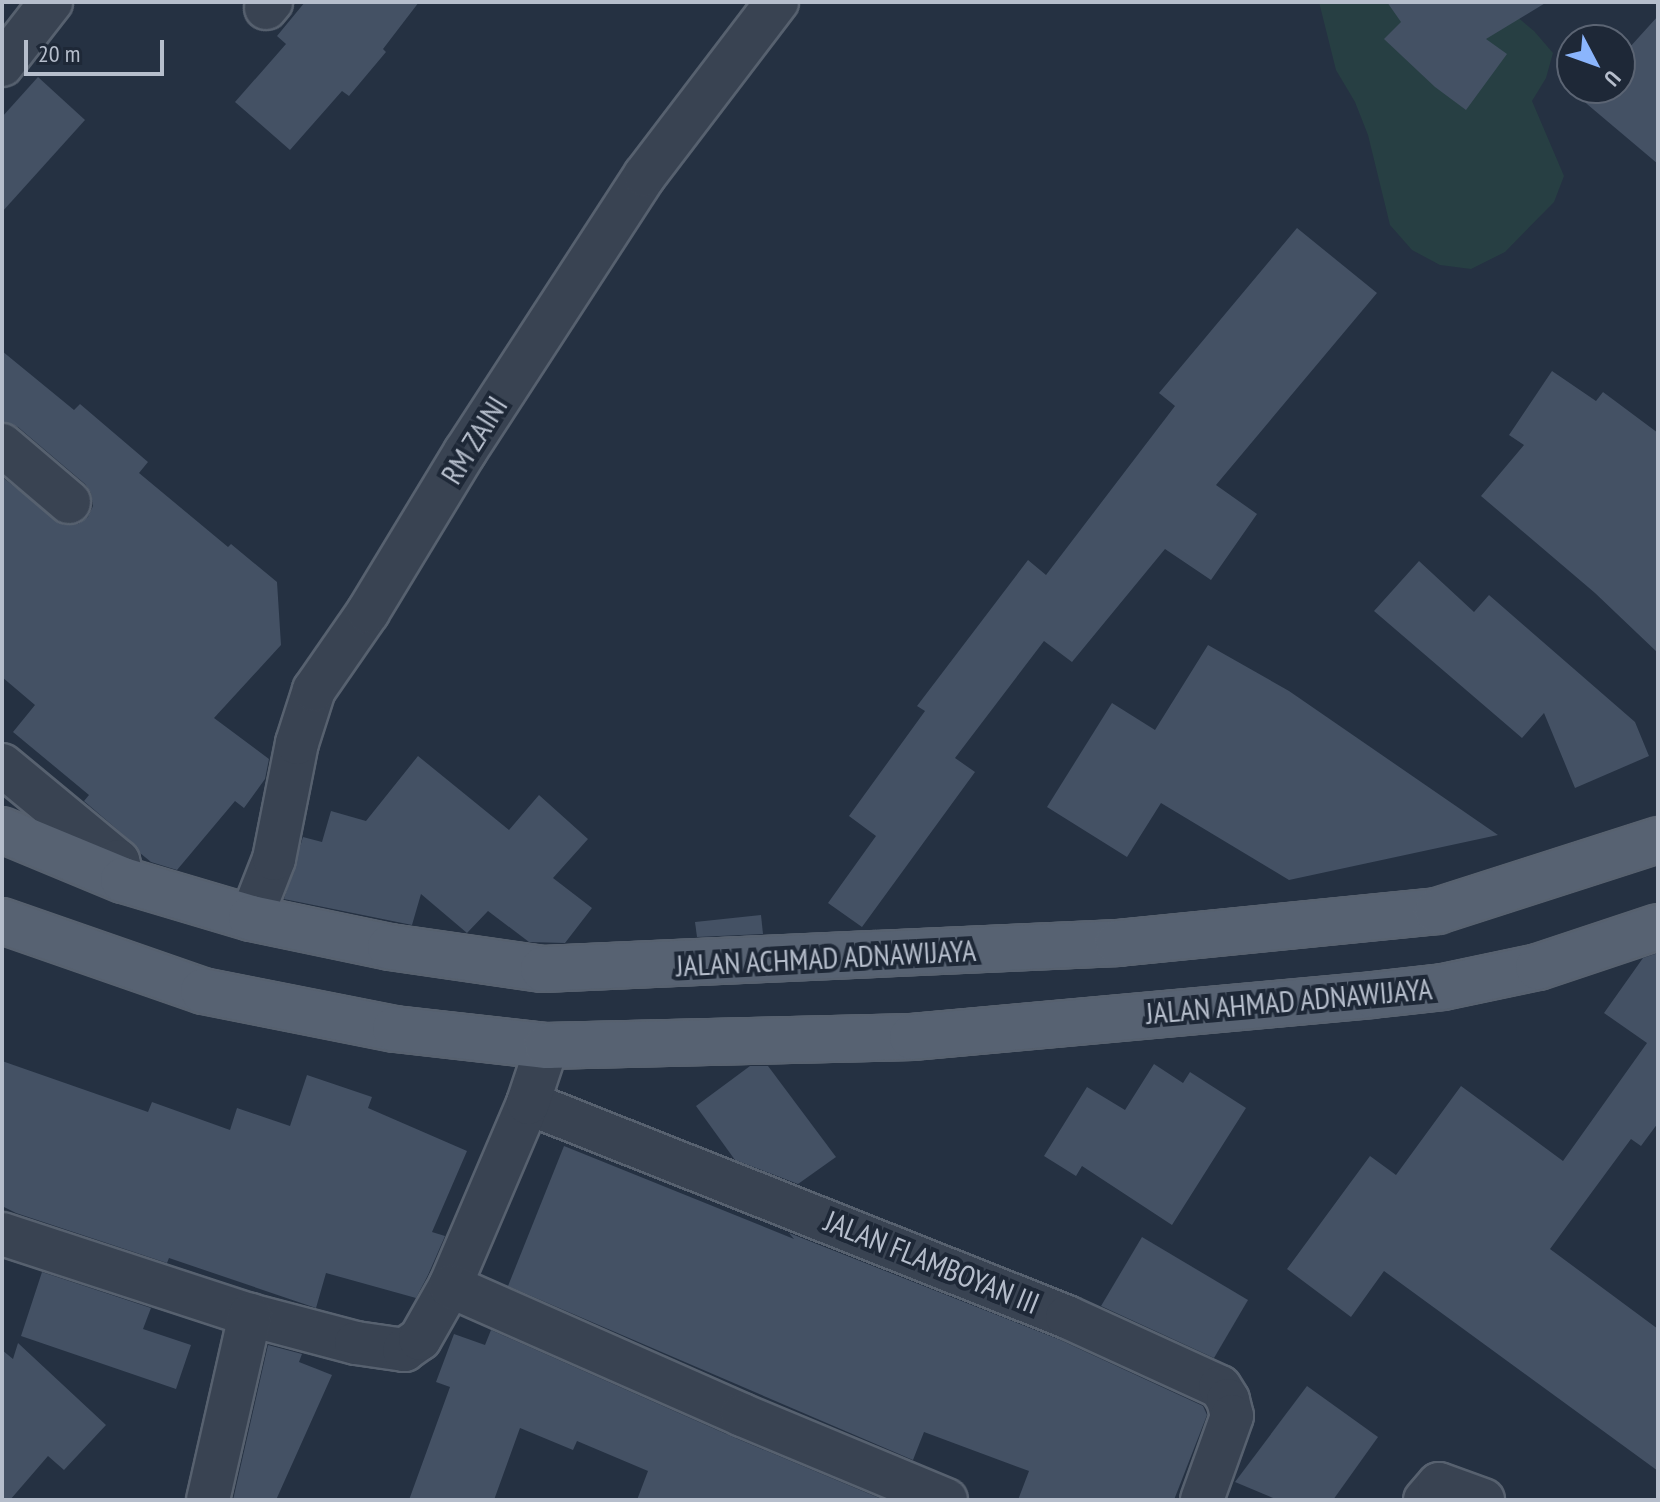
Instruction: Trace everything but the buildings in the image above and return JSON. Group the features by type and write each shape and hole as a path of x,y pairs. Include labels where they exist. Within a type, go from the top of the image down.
{"main road":[{"name":"JALAN ACHMAD ADNAWIJAYA","path":"2,830 123,880 251,918 390,947 543,969 1118,943 1437,911 1658,840"},
{"path":"2,921 203,991 395,1029 547,1046"},
{"name":"JALAN AHMAD ADNAWIJAYA","path":"547,1046 912,1037 1443,987 1538,967 1658,927"}],"street":[{"path":"2,65 51,2"},
{"name":"RM ZAINI","path":"251,918 274,859 297,743 314,690 368,612 465,452 645,175 777,2"},
{"path":"2,445 69,502"},
{"path":"2,765 118,861 123,880"},
{"path":"2,1234 250,1315 356,1343 404,1350 420,1339 450,1286 528,1103 547,1046"},
{"name":"JALAN FLAMBOYAN III","path":"528,1103 1053,1311 1220,1387 1228,1400 1232,1416 1202,1500"},
{"path":"450,1286 946,1500"},
{"path":"208,1500 250,1315"},
{"path":"1432,1492 1483,1500"}],"green space":[{"path":"1319,2 1499,2 1534,31 1553,53 1546,78 1532,101 1564,176 1554,202 1505,252 1471,269 1440,265 1412,250 1390,225 1368,135 1355,102 1336,70"}]}
